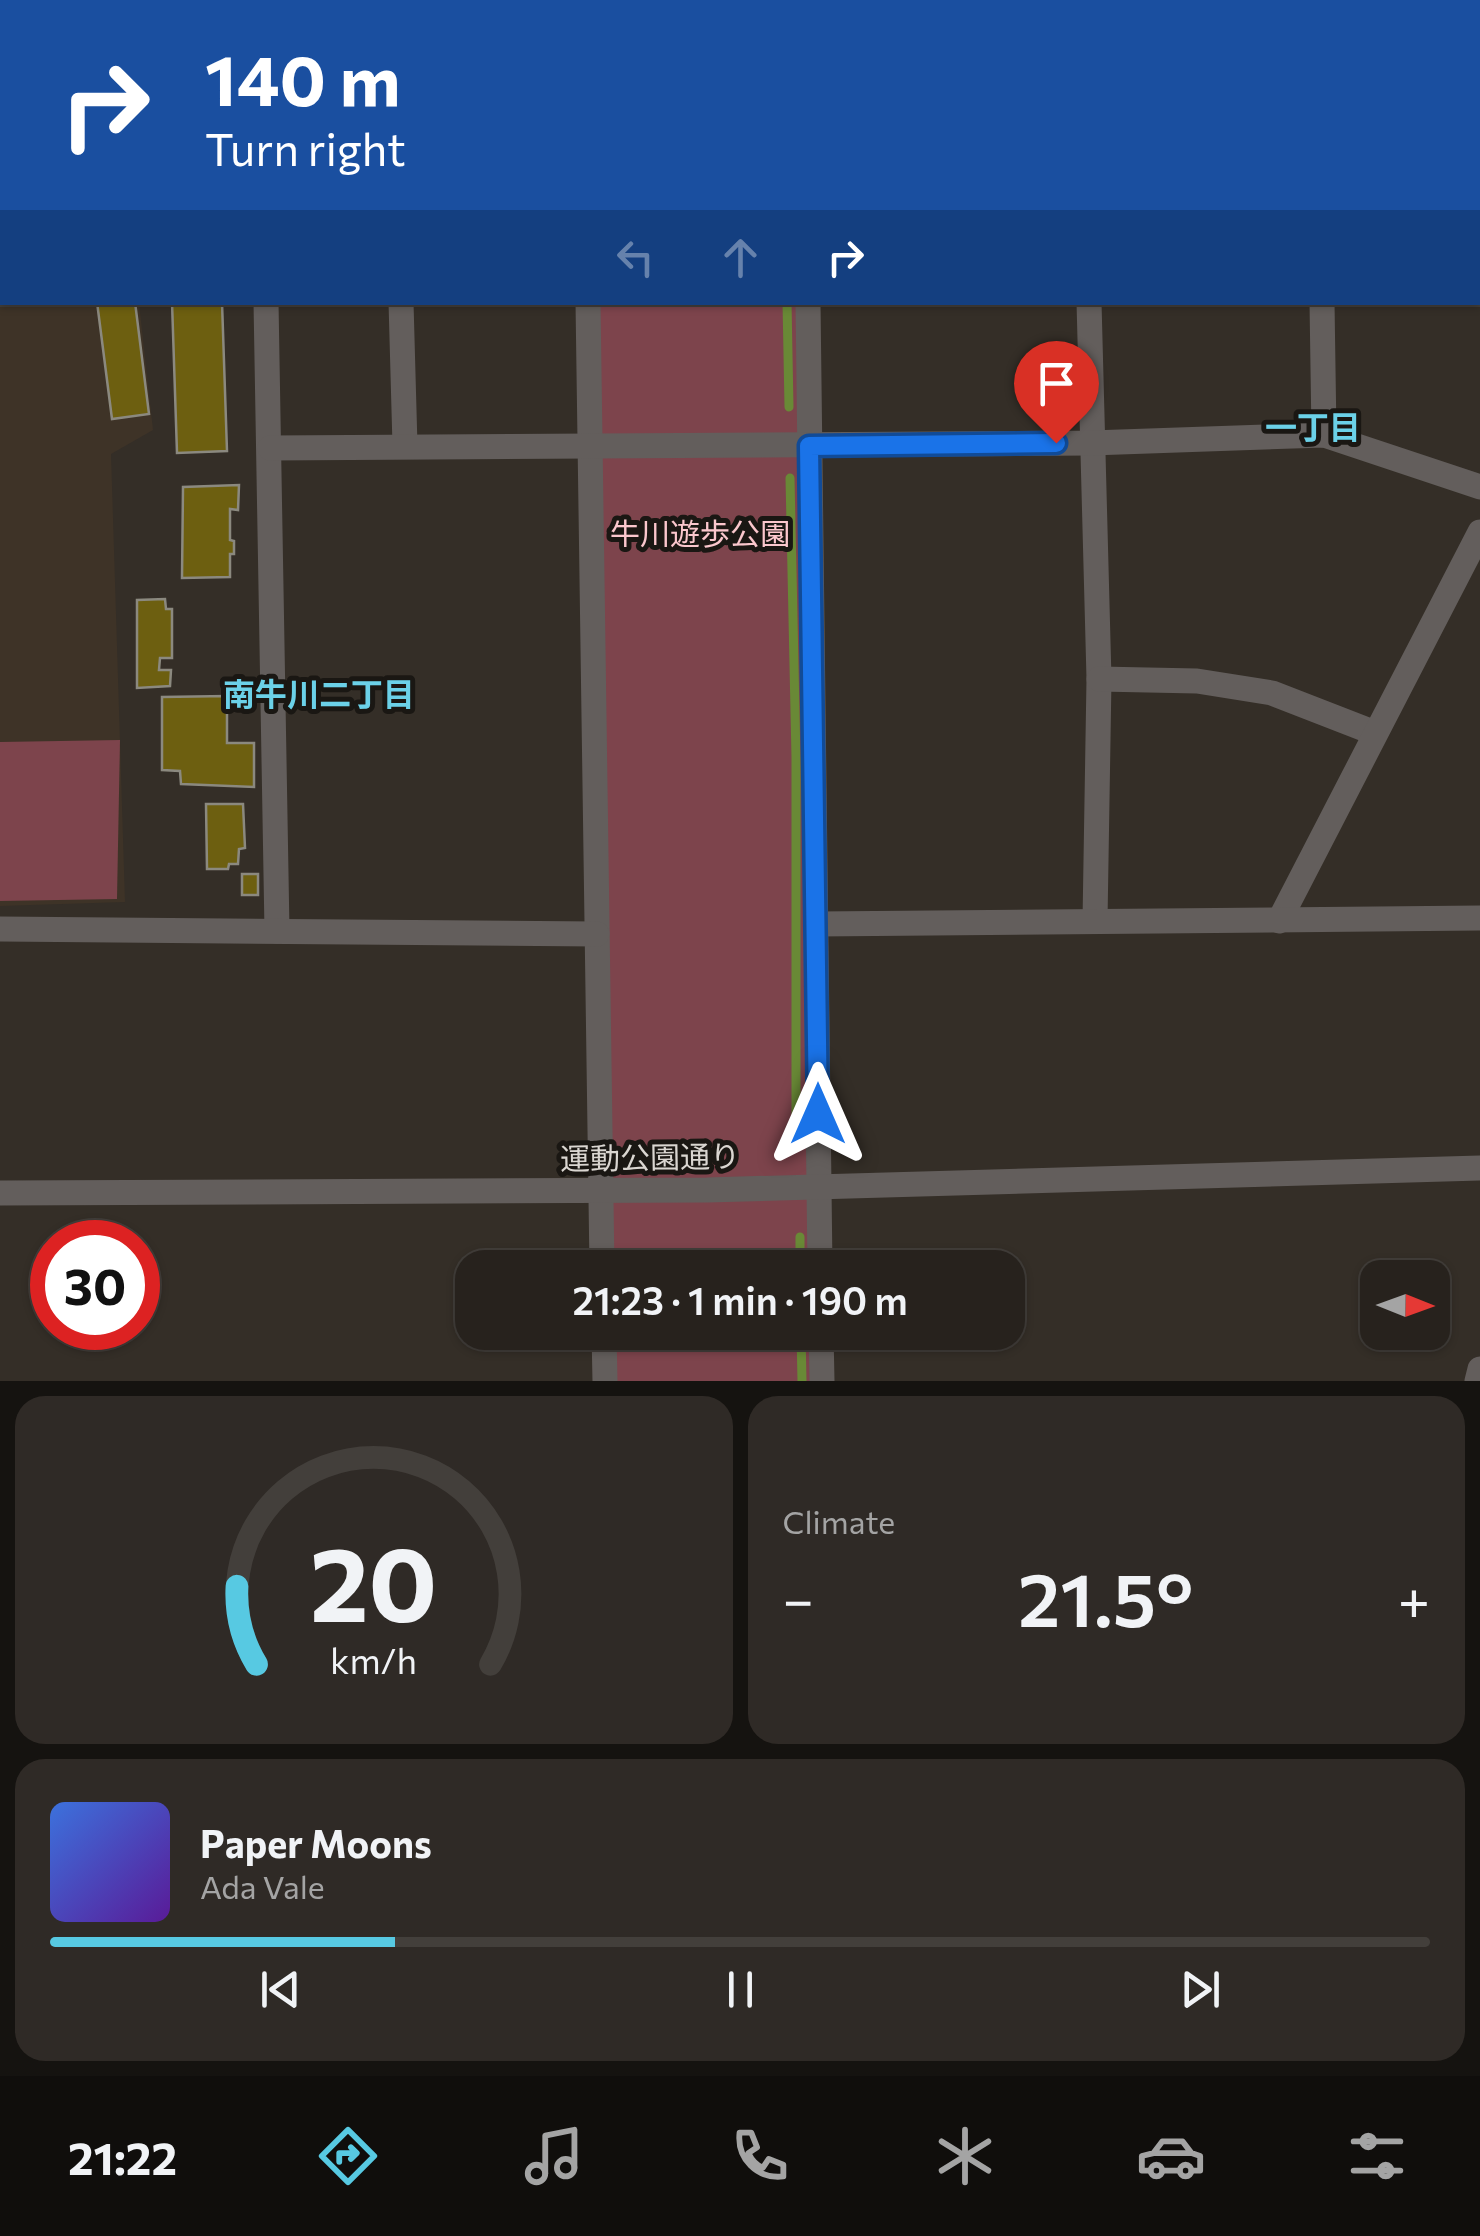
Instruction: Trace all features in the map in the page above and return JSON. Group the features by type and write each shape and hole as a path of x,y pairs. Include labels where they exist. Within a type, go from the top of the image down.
{"street":[{"path":"266,305 277,932"},
{"path":"401,305 405,446"},
{"path":"588,305 602,1250"},
{"path":"808,305 820,1250"},
{"path":"1089,305 1099,679 1095,922"},
{"path":"1322,305 1324,436"},
{"path":"270,448 1092,443 1324,436 1480,487"},
{"path":"1279,921 1480,532"},
{"path":"1099,679 1197,680 1272,693 1375,733"},
{"path":"817,924 1480,918"},
{"path":"0,929 596,934"},
{"name":"運動公園通り","path":"0,1193 600,1190 1480,1168"},
{"path":"605,1350 606,1381"},
{"path":"822,1350 822,1381"},
{"path":"1477,1381 1480,1369"}],"shaded area":[{"path":"0,305 139,305 153,430 111,454 125,902 0,906"}],"green space":[{"name":"牛川遊歩公園","path":"588,305 808,305 820,1250 603,1250"},
{"path":"120,740 117,899 0,901 0,742"},
{"path":"605,1350 821,1350 822,1381 606,1381"}],"building":[{"path":"97,305 135,305 149,414 112,419"},
{"path":"172,305 222,305 227,451 177,453"},
{"path":"239,485 238,510 230,509 234,554 230,554 230,577 182,578 183,487"},
{"path":"165,599 166,609 172,609 172,658 160,658 159,670 171,670 170,686 137,688 137,600"},
{"path":"227,696 227,743 254,743 254,787 181,784 180,771 162,770 162,697"},
{"path":"206,804 243,804 245,848 239,849 238,864 229,864 228,869 207,869"},
{"path":"242,874 258,874 258,895 242,895"}],"waterway":[{"path":"787,305 789,407"},
{"path":"790,478 796,758 796,1132"},
{"path":"800,1237 800,1250"},
{"path":"801,1350 802,1381"}],"district":[{"name":"一丁目","path":"1313,426"},
{"name":"南牛川二丁目","path":"319,693"}],"route":[{"path":"818,1114 809,446 1056,443"}]}
